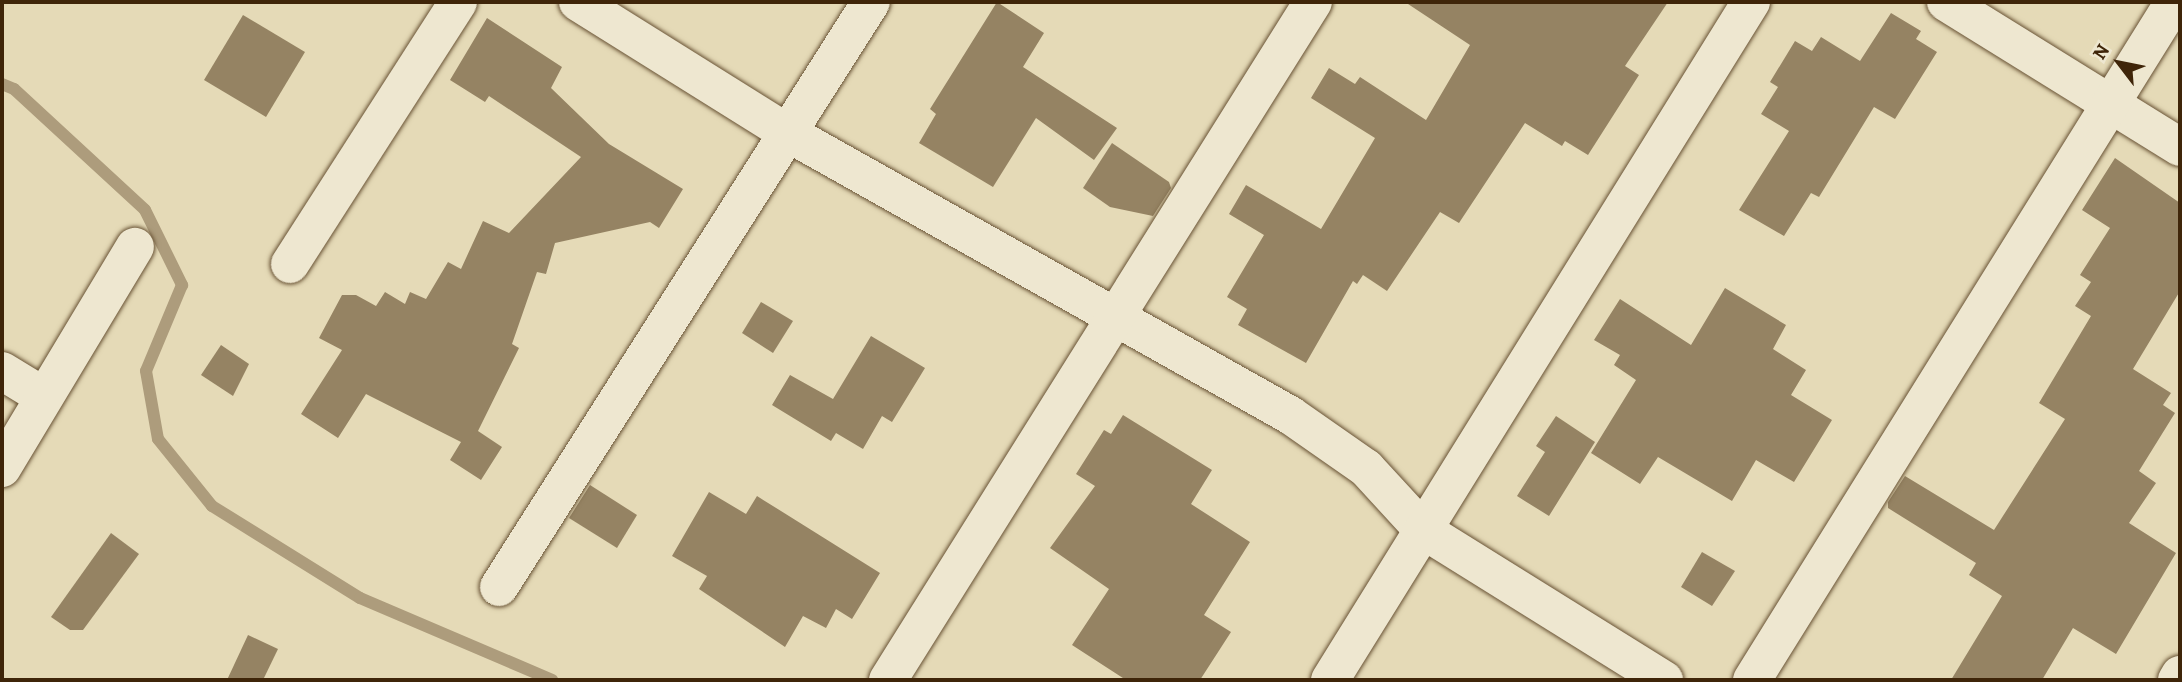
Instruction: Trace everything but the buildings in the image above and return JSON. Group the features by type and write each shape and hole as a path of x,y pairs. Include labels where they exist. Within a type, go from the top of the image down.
{"street":[{"path":"290,264 458,2"},
{"path":"578,2 788,133 1290,415 1366,468 1423,530 1664,680"},
{"path":"499,586 871,2"},
{"path":"888,680 1313,2"},
{"path":"1330,680 1751,2"},
{"path":"1946,2 2180,147"},
{"path":"1752,680 2174,2"},
{"path":"2,468 135,247"},
{"path":"2,371 43,396"},
{"path":"2177,680 2180,675"}],"waterway":[{"path":"2,84 14,89 145,210 182,285 146,371 158,439 212,506 360,598 552,680"}]}
